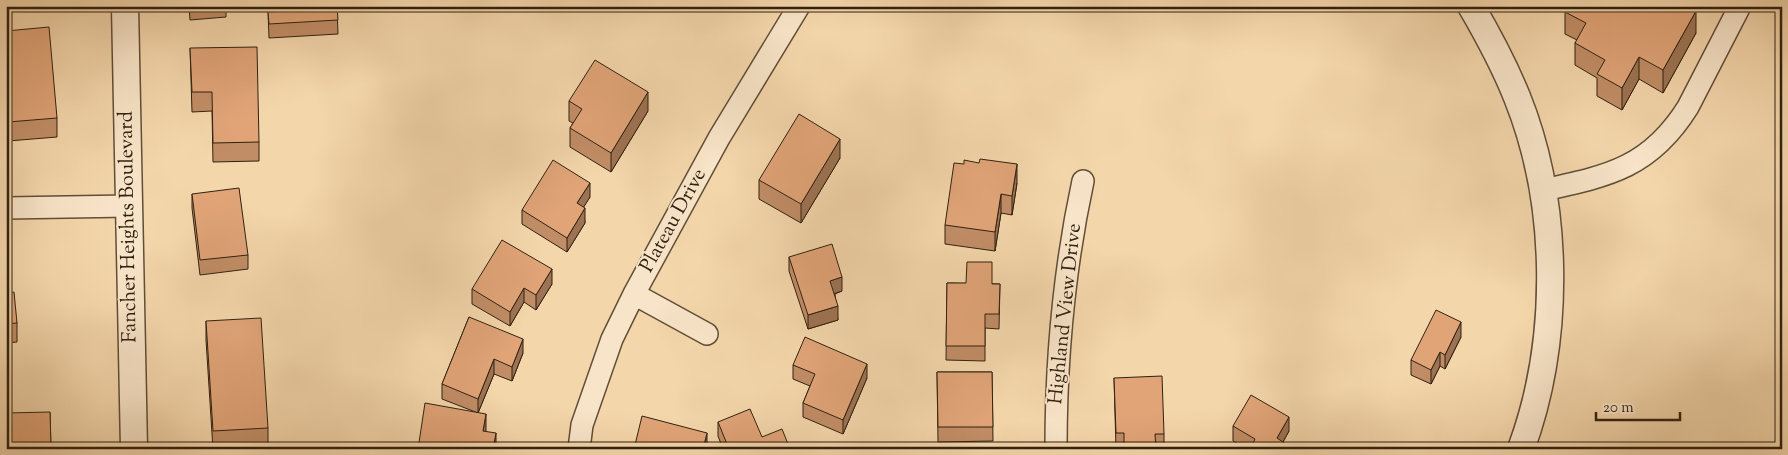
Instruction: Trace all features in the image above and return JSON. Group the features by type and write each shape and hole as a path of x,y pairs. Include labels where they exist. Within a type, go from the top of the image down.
{"street":[{"name":"Fancher Heights Boulevard","path":"125,6 134,449"},
{"name":"Plateau Drive","path":"579,449 582,425 612,339 634,294 719,138 799,6"},
{"path":"1471,6 1491,40 1518,98 1536,158 1547,221 1551,284 1549,315 1541,378 1521,449"},
{"path":"1543,190 1597,178 1625,167 1649,153 1680,120 1740,6"},
{"name":"Highland View Drive","path":"1056,449 1056,381 1063,298 1074,220 1083,181"},
{"path":"6,208 129,206"},
{"path":"634,294 707,334"}],"building":[{"path":"286,6 337,6 338,20 269,24 268,12 286,11"},
{"path":"1568,6 1688,6 1696,11 1663,70 1639,57 1622,88 1597,74 1605,60 1575,43 1586,23 1565,12"},
{"path":"49,27 57,118 8,122 6,102 6,31"},
{"path":"257,47 259,142 213,143 212,92 192,92 190,48"},
{"path":"595,60 648,92 611,153 570,128 582,109 569,101"},
{"path":"799,114 840,139 801,204 759,180"},
{"path":"980,159 1017,164 1012,196 1001,194 995,232 945,225 954,163 964,164 964,160 979,163"},
{"path":"553,160 590,183 577,203 585,208 567,238 522,210"},
{"path":"239,188 248,255 200,260 192,194"},
{"path":"502,240 552,269 536,295 524,288 510,312 472,289"},
{"path":"832,244 842,277 830,281 838,306 808,315 789,257"},
{"path":"967,262 992,262 992,284 1000,284 999,314 985,314 985,346 946,346 947,283 966,283"},
{"path":"14,292 17,323 6,324 6,293"},
{"path":"1436,310 1461,322 1445,355 1440,352 1431,370 1411,360"},
{"path":"469,317 523,339 512,367 494,359 478,399 442,384"},
{"path":"261,318 268,428 213,431 206,321"},
{"path":"805,337 867,364 843,420 803,403 815,374 793,365"},
{"path":"937,372 992,372 993,427 938,427"},
{"path":"1162,376 1164,434 1155,434 1156,449 1124,449 1124,433 1116,433 1114,378"},
{"path":"1251,395 1289,417 1277,438 1286,444 1284,449 1250,449 1255,439 1233,426"},
{"path":"425,403 486,414 483,431 496,433 493,449 418,449"},
{"path":"750,409 762,437 782,429 790,449 729,449 718,422"},
{"path":"50,412 51,447 6,449 6,413"},
{"path":"642,416 707,433 703,449 634,449"}]}
